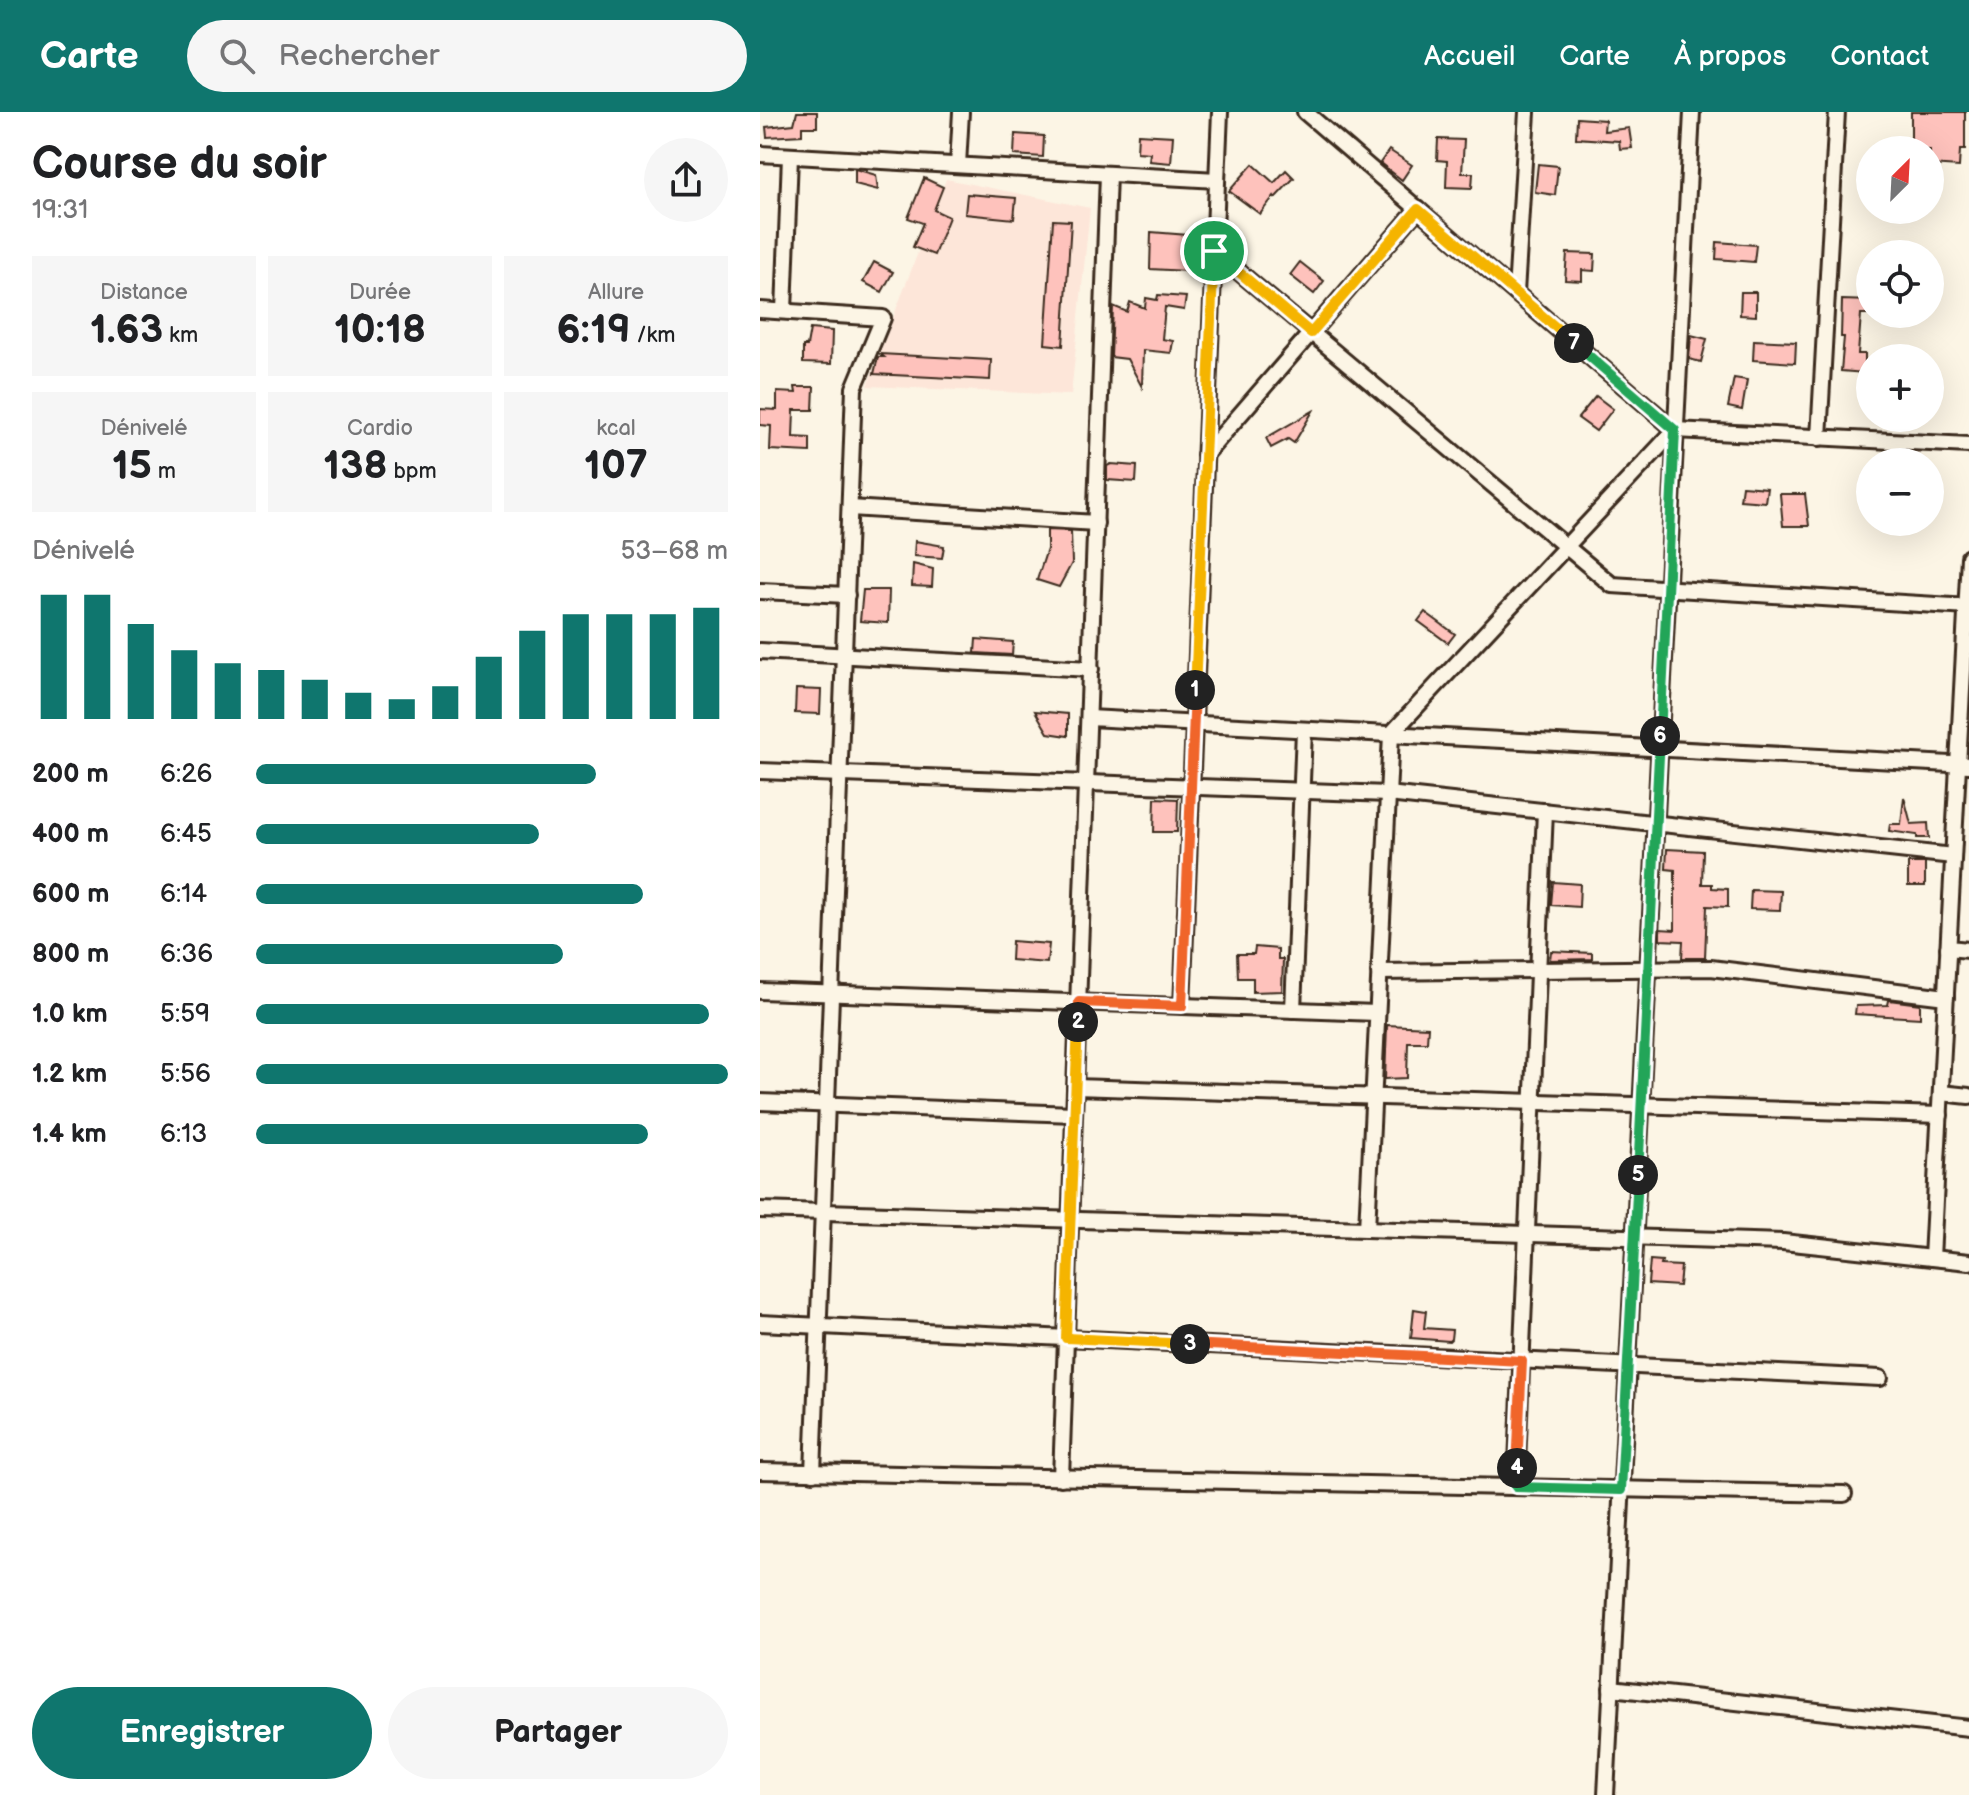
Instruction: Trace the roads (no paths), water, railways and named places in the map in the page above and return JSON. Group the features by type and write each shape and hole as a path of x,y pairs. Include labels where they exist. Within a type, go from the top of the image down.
{"street":[{"path":"958,165 961,112"},
{"path":"1182,1006 1220,112"},
{"path":"1305,112 1675,430 1969,445"},
{"path":"1516,293 1527,112"},
{"path":"1606,1795 1692,112"},
{"path":"1819,438 1837,112"},
{"path":"760,154 1217,180"},
{"path":"784,311 790,156"},
{"path":"1061,1478 1108,174"},
{"path":"1205,455 1418,209"},
{"path":"1214,251 1612,585 1968,607"},
{"path":"760,310 883,318 854,388 813,1473"},
{"path":"1367,1229 1391,734 1675,430"},
{"path":"850,508 1096,523"},
{"path":"1932,1258 1953,856 1964,765 1969,557"},
{"path":"760,591 847,595"},
{"path":"760,651 1091,669"},
{"path":"1089,718 1964,765"},
{"path":"1293,1010 1304,730"},
{"path":"760,771 1388,794 1953,856"},
{"path":"1516,1487 1545,811"},
{"path":"1948,948 1969,950"},
{"path":"1379,972 1711,968 1946,997"},
{"path":"760,991 1377,1013"},
{"path":"1075,1087 1940,1115"},
{"path":"1941,1093 1969,1096"},
{"path":"760,1102 1074,1114"},
{"path":"760,1210 1783,1242 1969,1262"},
{"path":"760,1323 1880,1378"},
{"path":"760,1471 1844,1494"},
{"path":"1611,1688 1969,1728"}]}
